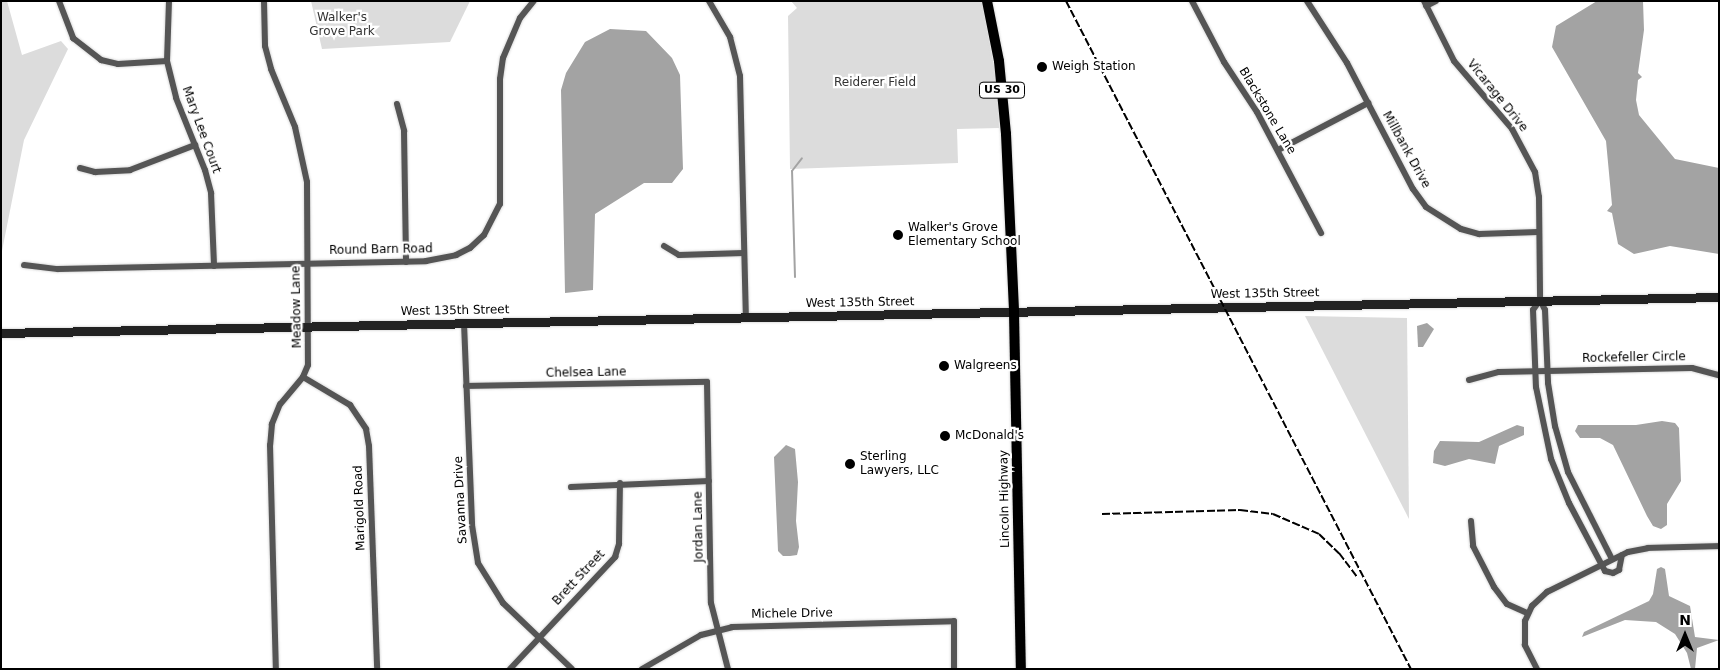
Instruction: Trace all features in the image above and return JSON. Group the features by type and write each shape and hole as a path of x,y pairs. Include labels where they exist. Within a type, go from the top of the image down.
{"main road":[{"name":"Lincoln Highway","path":"988,1 1005,115 1014,312 1021,669"}],"street":[{"path":"58,1 73,38 101,60 118,64 167,61"},
{"name":"Mary Lee Court","path":"169,1 167,61 176,98 195,145 211,193 214,266"},
{"name":"Meadow Lane","path":"264,1 265,46 271,69 303,152 307,182 308,365 303,377 280,404 272,424 276,669"},
{"name":"Round Barn Road","path":"24,265 58,270 406,262 456,256 470,248 492,222 500,204 502,187 500,79 503,58 520,18 534,1"},
{"name":"Blackstone Lane","path":"1192,1 1224,62 1278,150 1321,233"},
{"name":"Millbank Drive","path":"1308,1 1347,62 1413,190 1442,220 1479,234 1538,232"},
{"path":"1425,4 1436,1"},
{"path":"713,2 730,37 740,76 746,317"},
{"name":"Vicarage Drive","path":"1425,4 1454,61 1512,129 1524,148 1535,172 1538,197 1540,300 1546,310 1548,371 1555,426 1568,472 1612,559"},
{"path":"1278,150 1368,103"},
{"path":"397,104 404,131 406,262"},
{"path":"80,168 95,172 130,170 195,145"},
{"path":"664,246 679,255 744,253"},
{"name":"West 135th Street","path":"1,333 1719,296"},
{"name":"Vicarage Drive","path":"1540,300 1533,310 1535,371 1543,429 1557,476 1573,513 1600,565"},
{"name":"Savanna Drive","path":"464,323 472,525 478,563 503,604 572,669"},
{"name":"Rockefeller Circle","path":"1469,380 1499,372 1535,371 1692,368 1719,375"},
{"name":"Marigold Road","path":"303,377 350,405 366,429 376,669"},
{"name":"Chelsea Lane","path":"466,386 707,382"},
{"name":"Jordan Lane","path":"707,382 711,603 716,630 728,669"},
{"path":"1543,429 1555,426"},
{"path":"1557,476 1568,472"},
{"path":"571,487 620,483 709,480"},
{"name":"Brett Street","path":"510,669 614,557 619,544 620,483"},
{"path":"1573,513 1584,506"},
{"path":"1471,520 1473,546 1494,587 1507,604 1527,614"},
{"path":"1537,669 1524,638 1527,614 1547,592 1612,559 1648,548 1719,546"},
{"path":"1600,565 1609,573 1619,570 1622,555"},
{"name":"Michele Drive","path":"642,669 666,652 716,630 744,626 954,621 954,669"}],"green space":[{"path":"1,1 7,1 22,55 61,41 68,49 24,140 1,256"},
{"name":"Walker's Grove Park","path":"311,1 470,1 450,42 322,49"},
{"name":"Reiderer Field","path":"791,1 982,1 998,88 999,128 957,129 958,163 790,169 788,16 797,8"},
{"path":"1305,316 1407,318 1409,519"}],"shaded area":[{"path":"1597,1 1643,1 1644,30 1638,73 1642,77 1638,80 1636,100 1639,115 1675,159 1719,168 1719,254 1670,246 1634,254 1618,244 1612,213 1607,211 1612,205 1606,141 1552,47 1556,26"},
{"path":"610,29 646,31 672,58 680,75 683,169 672,183 644,183 595,214 593,290 565,293 561,90 566,73 585,42"},
{"path":"1427,323 1434,329 1423,347 1418,347 1417,326"},
{"path":"1662,421 1675,423 1679,428 1681,481 1667,504 1667,525 1661,529 1653,526 1647,516 1613,445 1600,438 1580,438 1575,431 1578,425 1636,425"},
{"path":"1517,425 1524,427 1524,435 1499,446 1495,464 1469,459 1445,466 1433,463 1434,451 1440,441 1479,442"},
{"path":"786,445 795,449 798,482 796,521 799,547 797,555 790,556 783,556 778,551 774,457"},
{"path":"1661,567 1665,569 1669,596 1690,606 1695,637 1719,640 1697,648 1695,669 1691,669 1687,653 1675,634 1656,622 1625,620 1582,637 1584,632 1649,601 1653,594 1657,569"}],"waterway":[{"path":"795,277 792,171 802,158"}],"railway":[{"path":"1066,1 1411,669"},
{"path":"1102,514 1240,510 1273,514 1319,534 1339,553 1357,577"}],"place":[{"name":"Weigh Station","path":"1042,67"},
{"name":"Walker's Grove Elementary School","path":"898,235"},
{"name":"Walgreens","path":"944,366"},
{"name":"McDonald's","path":"945,436"},
{"name":"Sterling Lawyers, LLC","path":"850,464"}]}
